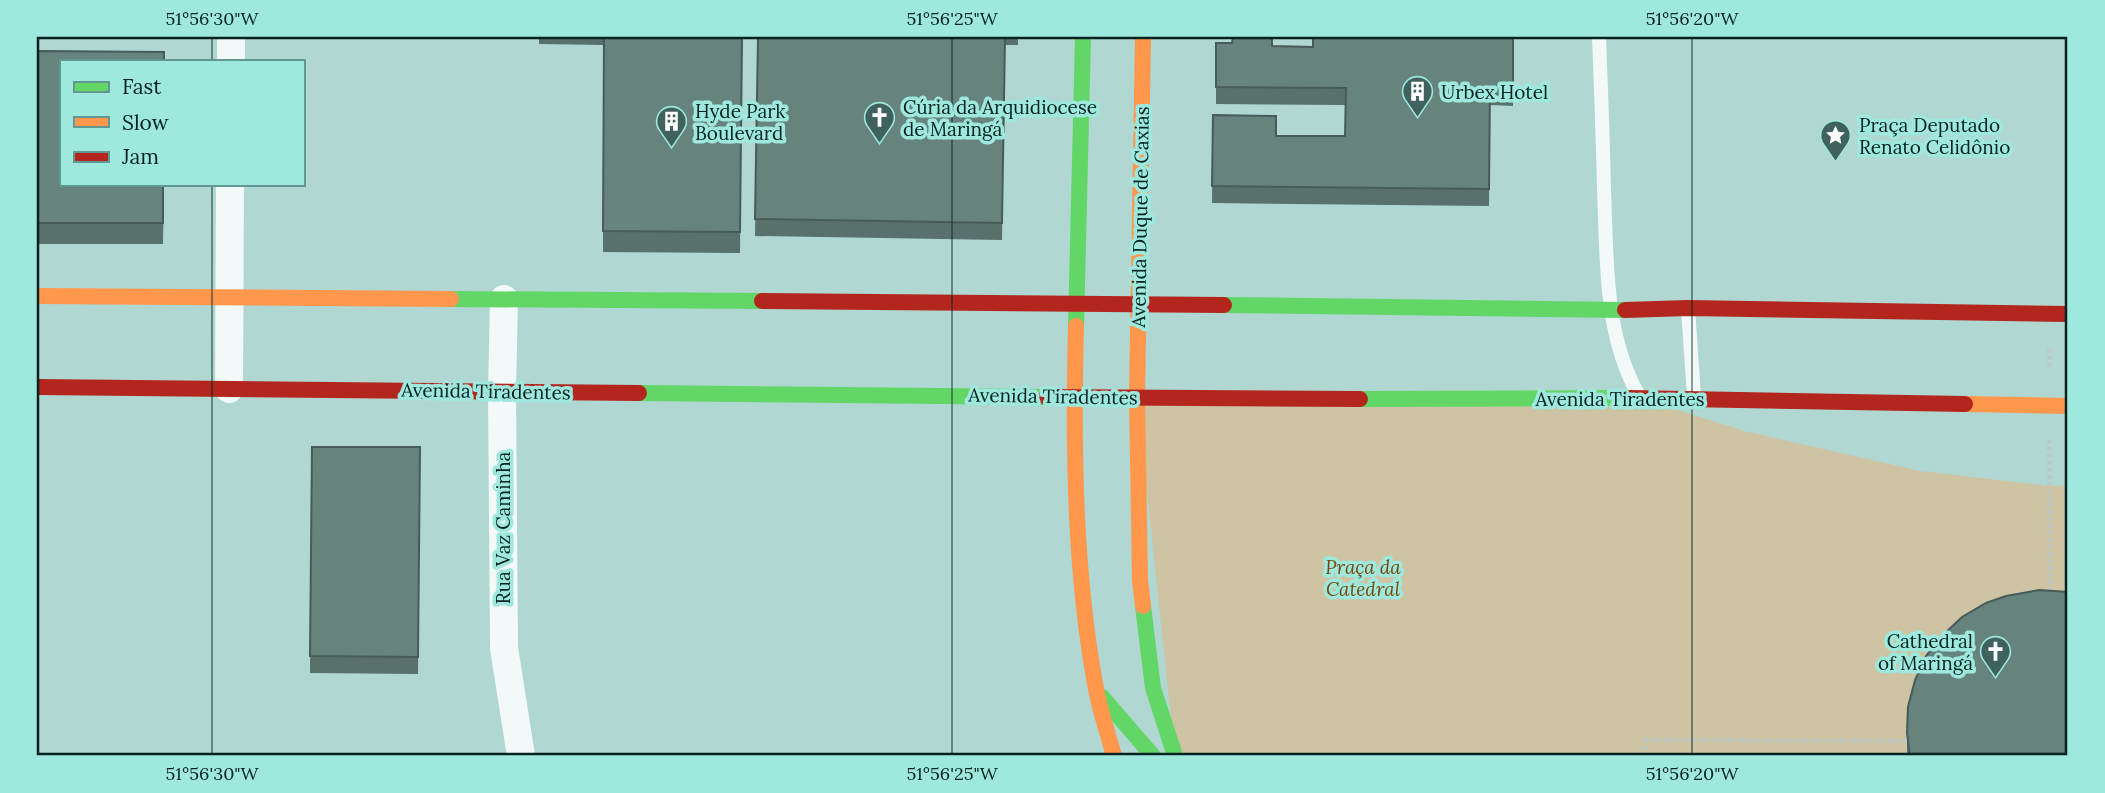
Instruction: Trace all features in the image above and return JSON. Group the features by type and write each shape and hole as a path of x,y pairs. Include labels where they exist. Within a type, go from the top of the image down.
{"main road":[{"path":"1083,37 1074,397 1080,569 1096,690 1114,756"},
{"name":"Avenida Duque de Caxias","path":"1143,37 1137,397 1140,580 1153,688 1175,756"},
{"path":"1082,84 1096,60"},
{"path":"37,296 1139,303 2068,314"},
{"name":"Avenida Tiradentes","path":"37,387 1299,399 1694,398 2068,406"},
{"path":"1096,690 1153,756"}],"street":[{"path":"231,37 231,60"},
{"path":"229,389 230,186"},
{"name":"Rua Vaz Caminha","path":"504,299 504,648 521,756"}],"lane":[{"path":"1599,37 1608,290 1627,375 1640,398"},
{"path":"1688,309 1694,398"}],"path":[{"path":"2050,486 2050,607"},
{"path":"1641,756 1646,740 1907,741"}],"green space":[{"name":"Praça da Catedral","path":"1137,397 1640,398 1744,431 1920,471 2050,486 2068,485 2068,756 1175,756"}],"building":[{"name":"Hyde Park Boulevard","path":"604,37 742,37 740,232 603,231"},
{"name":"Cúria da Arquidiocese de Maringá","path":"758,37 1005,37 1002,223 755,219"},
{"name":"Urbex Hotel","path":"1233,37 1272,37 1272,46 1313,47 1313,37 1513,37 1513,89 1490,88 1489,189 1212,186 1213,115 1276,116 1276,136 1345,136 1346,88 1216,87 1216,43 1232,43"},
{"path":"37,51 164,52 164,60 60,60 60,186 163,186 163,223 37,223"},
{"path":"312,447 420,447 418,657 310,656"},
{"name":"Cathedral of Maringá","path":"2039,590 2068,592 2068,756 1910,756 1908,707 1915,680 1926,656 1962,617 1986,603"}],"traffic: fast":[{"path":"1076,326 1083,37"},
{"path":"451,299 762,301"},
{"path":"1224,305 1625,310"},
{"path":"639,393 1046,397"},
{"path":"1360,399 1630,398"},
{"path":"1143,606 1153,688 1175,756"},
{"path":"1102,697 1153,756"}],"traffic: slow":[{"path":"1143,37 1137,397 1140,580 1143,606"},
{"path":"37,296 451,299"},
{"path":"1076,326 1075,462 1079,554 1096,689 1114,756"},
{"path":"1965,404 2068,406"}],"traffic: jam":[{"path":"762,301 1224,305"},
{"path":"1625,310 1688,308 2068,314"},
{"path":"37,387 639,393"},
{"path":"1046,397 1360,399"},
{"path":"1630,398 1965,404"}],"place":[{"name":"Urbex Hotel","path":"1418,119"},
{"name":"Cúria da Arquidiocese de Maringá","path":"880,145"},
{"name":"Hyde Park Boulevard","path":"672,149"},
{"name":"Praça Deputado Renato Celidônio","path":"1836,163"},
{"name":"Cathedral of Maringá","path":"1996,679"}]}
